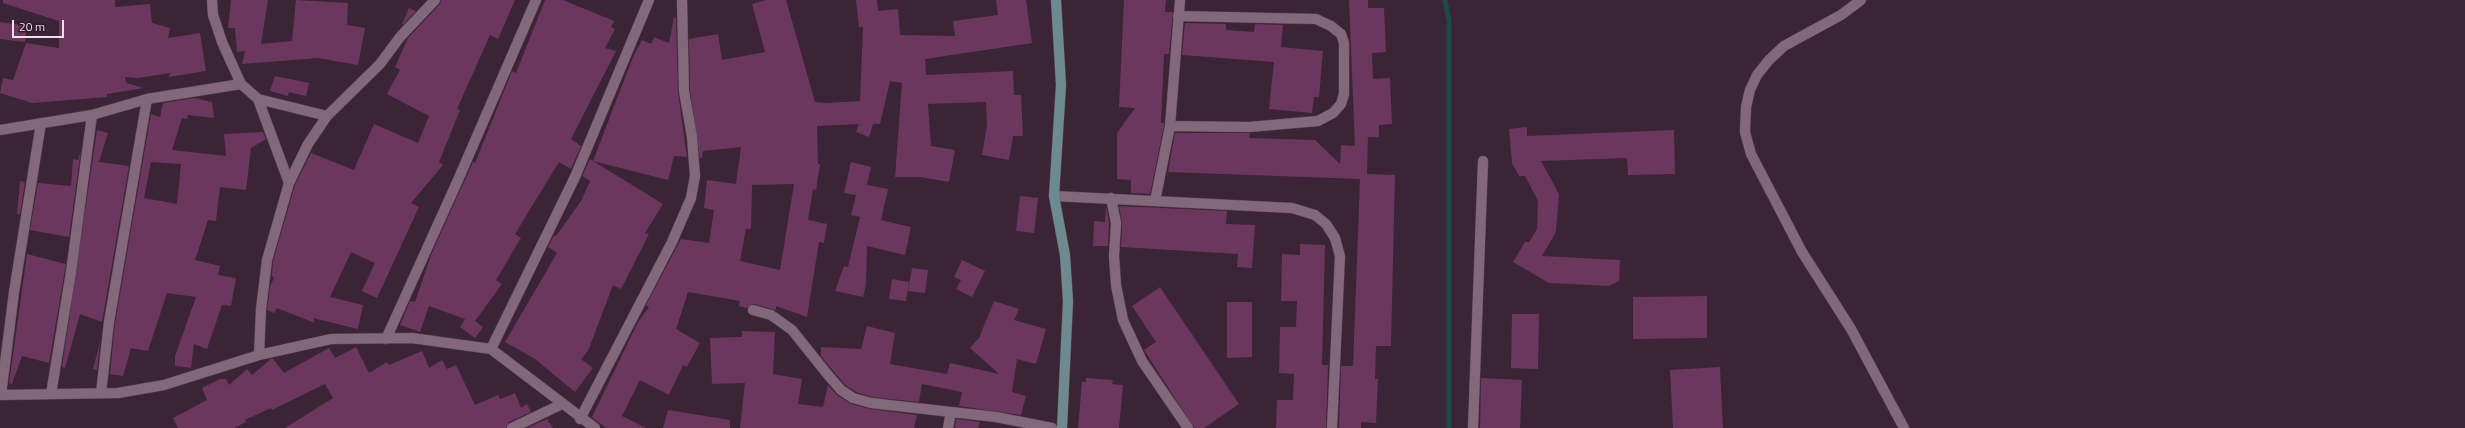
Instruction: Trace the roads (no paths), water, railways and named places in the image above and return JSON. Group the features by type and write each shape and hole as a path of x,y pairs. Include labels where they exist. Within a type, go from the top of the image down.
{"main road":[{"path":"1056,0 1062,85 1054,196 1065,255 1068,301 1062,428"}],"street":[{"path":"212,0 213,15 222,42 241,84 258,99 327,116"},
{"path":"259,355 261,309 267,260 289,183 308,144 327,116 380,64 423,3 435,0"},
{"path":"386,339 458,180 536,0"},
{"path":"491,349 575,177 649,0"},
{"path":"580,419 663,261 691,198 695,176 692,137 684,91 682,0"},
{"path":"1155,201 1170,126 1180,0"},
{"path":"1862,0 1841,15 1784,46 1769,60 1757,75 1750,90 1746,107 1745,132 1750,154 1802,252 1851,329 1904,428"},
{"path":"1170,126 1249,127 1318,122 1334,113 1341,104 1344,94 1344,43 1341,34 1331,26 1316,19 1178,16"},
{"path":"0,130 41,122 92,115 147,99 241,84"},
{"path":"101,393 109,322 147,99"},
{"path":"258,99 289,183"},
{"path":"51,394 71,272 92,115"},
{"path":"41,122 14,292 0,396 118,393 164,385 259,355 331,340 412,338 491,349 580,419 595,428"},
{"path":"1473,428 1483,161"},
{"path":"1054,196 1292,208 1315,215 1326,224 1334,238 1340,256 1332,428"},
{"path":"1111,198 1116,223 1114,256 1116,286 1123,320 1142,360 1188,428"},
{"path":"753,310 771,315 787,326 832,380 853,398 871,403 996,417 1052,428"},
{"path":"512,428 562,404"},
{"path":"948,428 950,412"}],"waterway":[{"path":"1445,0 1449,21 1449,428"}]}
